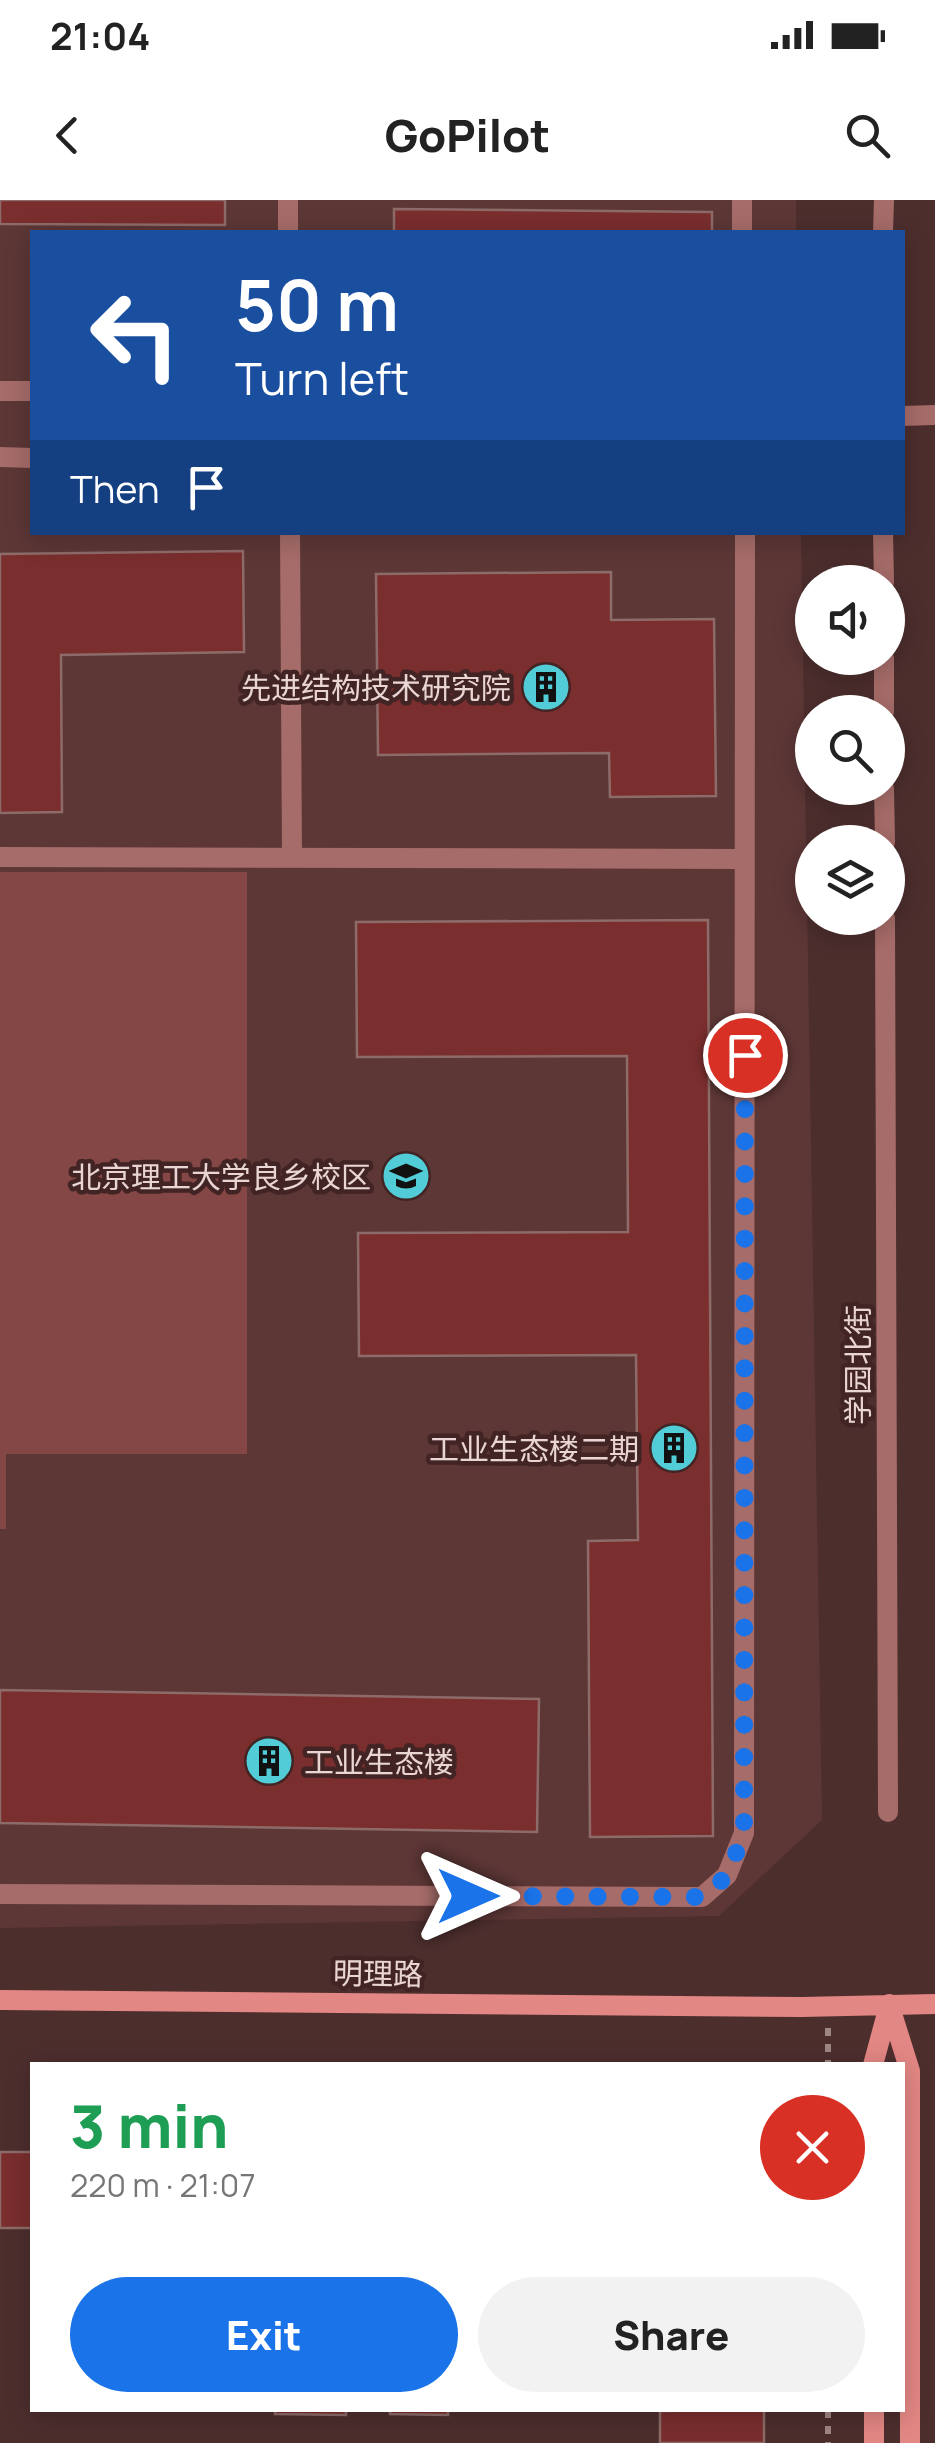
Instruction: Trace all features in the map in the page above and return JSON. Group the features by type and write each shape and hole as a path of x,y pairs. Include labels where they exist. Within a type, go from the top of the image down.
{"street":[{"path":"288,200 288,230"},
{"path":"742,200 742,230"},
{"path":"884,200 884,230"},
{"path":"0,391 30,391"},
{"path":"905,416 935,415"},
{"path":"0,458 30,458"},
{"path":"290,535 292,858"},
{"path":"0,1894 702,1897 727,1876 744,1833 745,535"},
{"path":"883,535 884,565"},
{"path":"0,857 745,859"},
{"name":"学园北街","path":"885,935 888,1812"},
{"name":"明理路","path":"0,2000 802,2007 935,2004"},
{"path":"874,2062 889,2004"},
{"path":"889,2004 910,2072 910,2443"},
{"path":"874,2412 874,2443"}],"path":[{"path":"828,2412 828,2443"}],"shaded area":[{"name":"北京理工大学良乡校区","path":"0,200 796,200 796,230 30,230 30,535 801,535 802,565 795,565 795,675 803,675 804,695 795,695 795,805 805,805 806,825 795,825 795,935 808,935 822,1820 719,1916 0,1928"},
{"path":"0,872 247,872 247,1454 6,1454 6,1529 0,1529"}],"building":[{"path":"0,200 225,200 225,225 0,224"},
{"path":"394,209 712,212 712,230 394,230"},
{"path":"243,551 244,652 61,655 62,812 0,813 0,554"},
{"name":"先进结构技术研究院","path":"611,572 611,620 714,619 716,796 610,797 609,753 378,755 376,574"},
{"name":"工业生态楼二期","path":"708,920 713,1836 590,1837 588,1541 638,1540 636,1355 359,1356 358,1233 628,1232 627,1056 357,1057 356,922"},
{"name":"工业生态楼","path":"0,1690 539,1699 537,1832 0,1823"},
{"path":"0,2152 30,2152 30,2228 0,2228"},
{"path":"275,2412 346,2412 346,2415"},
{"path":"390,2412 448,2412 448,2415"},
{"path":"660,2412 764,2412 764,2443 660,2443"}],"place":[{"name":"先进结构技术研究院","path":"546,687"},
{"name":"北京理工大学良乡校区","path":"406,1176"},
{"name":"工业生态楼二期","path":"674,1448"},
{"name":"工业生态楼","path":"269,1761"}],"route":[{"path":"468,1896 702,1897 727,1876 744,1833 745,1055"}]}
